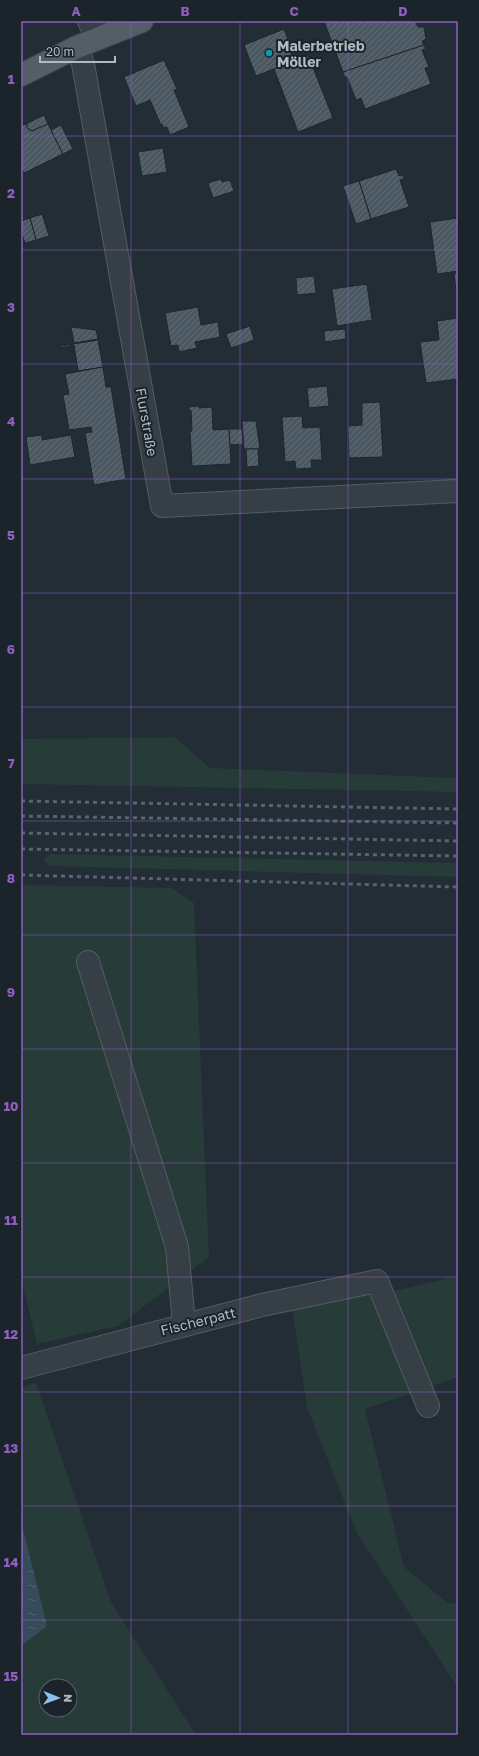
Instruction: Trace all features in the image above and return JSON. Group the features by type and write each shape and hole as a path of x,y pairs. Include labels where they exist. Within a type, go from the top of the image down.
{"main road":[{"path":"21,75 77,47 93,30 142,21"}],"street":[{"name":"Flurstraße","path":"77,47 83,64 162,506 458,491"},
{"path":"88,962 177,1247 184,1324"},
{"name":"Fischerpatt","path":"21,1368 184,1324 262,1305 378,1281 428,1406"}],"green space":[{"path":"175,737 210,768 458,778 458,792 21,784 21,739"},
{"path":"51,854 458,863 458,877 50,866 44,862 45,858"},
{"path":"21,885 172,888 194,903 209,1257 118,1326 37,1344 21,1278"},
{"path":"458,1276 458,1377 365,1409 404,1567 449,1604 458,1602 458,1688 357,1533 307,1407 292,1308 398,1290"},
{"path":"36,1383 111,1602 196,1735 21,1735 21,1646 47,1626 21,1520 21,1387"}],"water":[{"path":"21,1520 47,1626 21,1646"}],"building":[{"path":"324,21 415,21 418,27 424,27 426,39 422,41 424,45 343,72"},
{"name":"Malerbetrieb Möller","path":"284,29 289,42 287,43 294,61 256,76 244,45"},
{"path":"424,45 426,49 422,50 429,67 425,68 431,84 365,109 361,98 356,100 347,77 345,78 343,72"},
{"path":"308,55 333,118 298,132 274,69"},
{"path":"164,60 177,89 174,90 189,127 170,135 167,127 164,128 162,124 161,125 150,100 136,106 124,77"},
{"path":"44,115 48,124 32,131 28,129 26,124"},
{"path":"26,124 28,129 32,131 48,124 63,154 24,173 21,168 21,126"},
{"path":"61,125 73,149 63,154 51,130"},
{"path":"163,148 167,172 142,176 138,152"},
{"path":"396,169 399,176 403,175 404,179 400,180 409,207 371,219 359,181"},
{"path":"221,179 222,182 230,180 234,191 213,198 208,183"},
{"path":"359,181 371,219 356,224 343,186"},
{"path":"42,214 49,236 36,240 30,218"},
{"path":"30,218 36,240 25,243 21,231 21,221"},
{"path":"458,218 458,271 437,274 430,222"},
{"path":"458,273 458,297 457,297 454,274"},
{"path":"314,276 316,293 297,295 296,278"},
{"path":"367,284 372,320 337,326 332,289"},
{"path":"198,307 201,325 218,322 220,337 195,342 197,348 179,352 178,345 171,346 165,313"},
{"path":"458,318 458,379 426,383 420,342 439,340 437,321"},
{"path":"250,326 254,340 231,348 226,334"},
{"path":"71,327 96,330 98,339 74,343"},
{"path":"345,329 346,339 325,342 324,331"},
{"path":"98,340 103,367 78,371 74,345 61,348 61,346"},
{"path":"103,367 106,387 111,387 126,479 94,485 85,433 92,432 91,427 69,430 63,395 69,394 65,374"},
{"path":"327,386 329,406 309,408 307,388"},
{"path":"380,402 383,457 349,458 348,426 362,425 362,403"},
{"path":"199,406 199,408 212,407 213,430 229,429 231,464 192,466 190,431 192,431 191,410 189,411 189,407"},
{"path":"302,416 303,428 320,427 322,460 311,460 312,468 296,469 295,461 285,462 282,417"},
{"path":"242,421 256,421 260,449 244,449"},
{"path":"229,429 242,429 243,444 230,445"},
{"path":"42,435 42,440 71,435 75,457 30,465 26,437"},
{"path":"246,449 258,449 259,466 247,467"}],"railway":[{"path":"21,801 458,809"},
{"path":"21,816 458,823"},
{"path":"21,833 458,841"},
{"path":"21,849 458,856"},
{"path":"21,875 458,887"}],"place":[{"name":"Malerbetrieb Möller","path":"269,53"}]}
